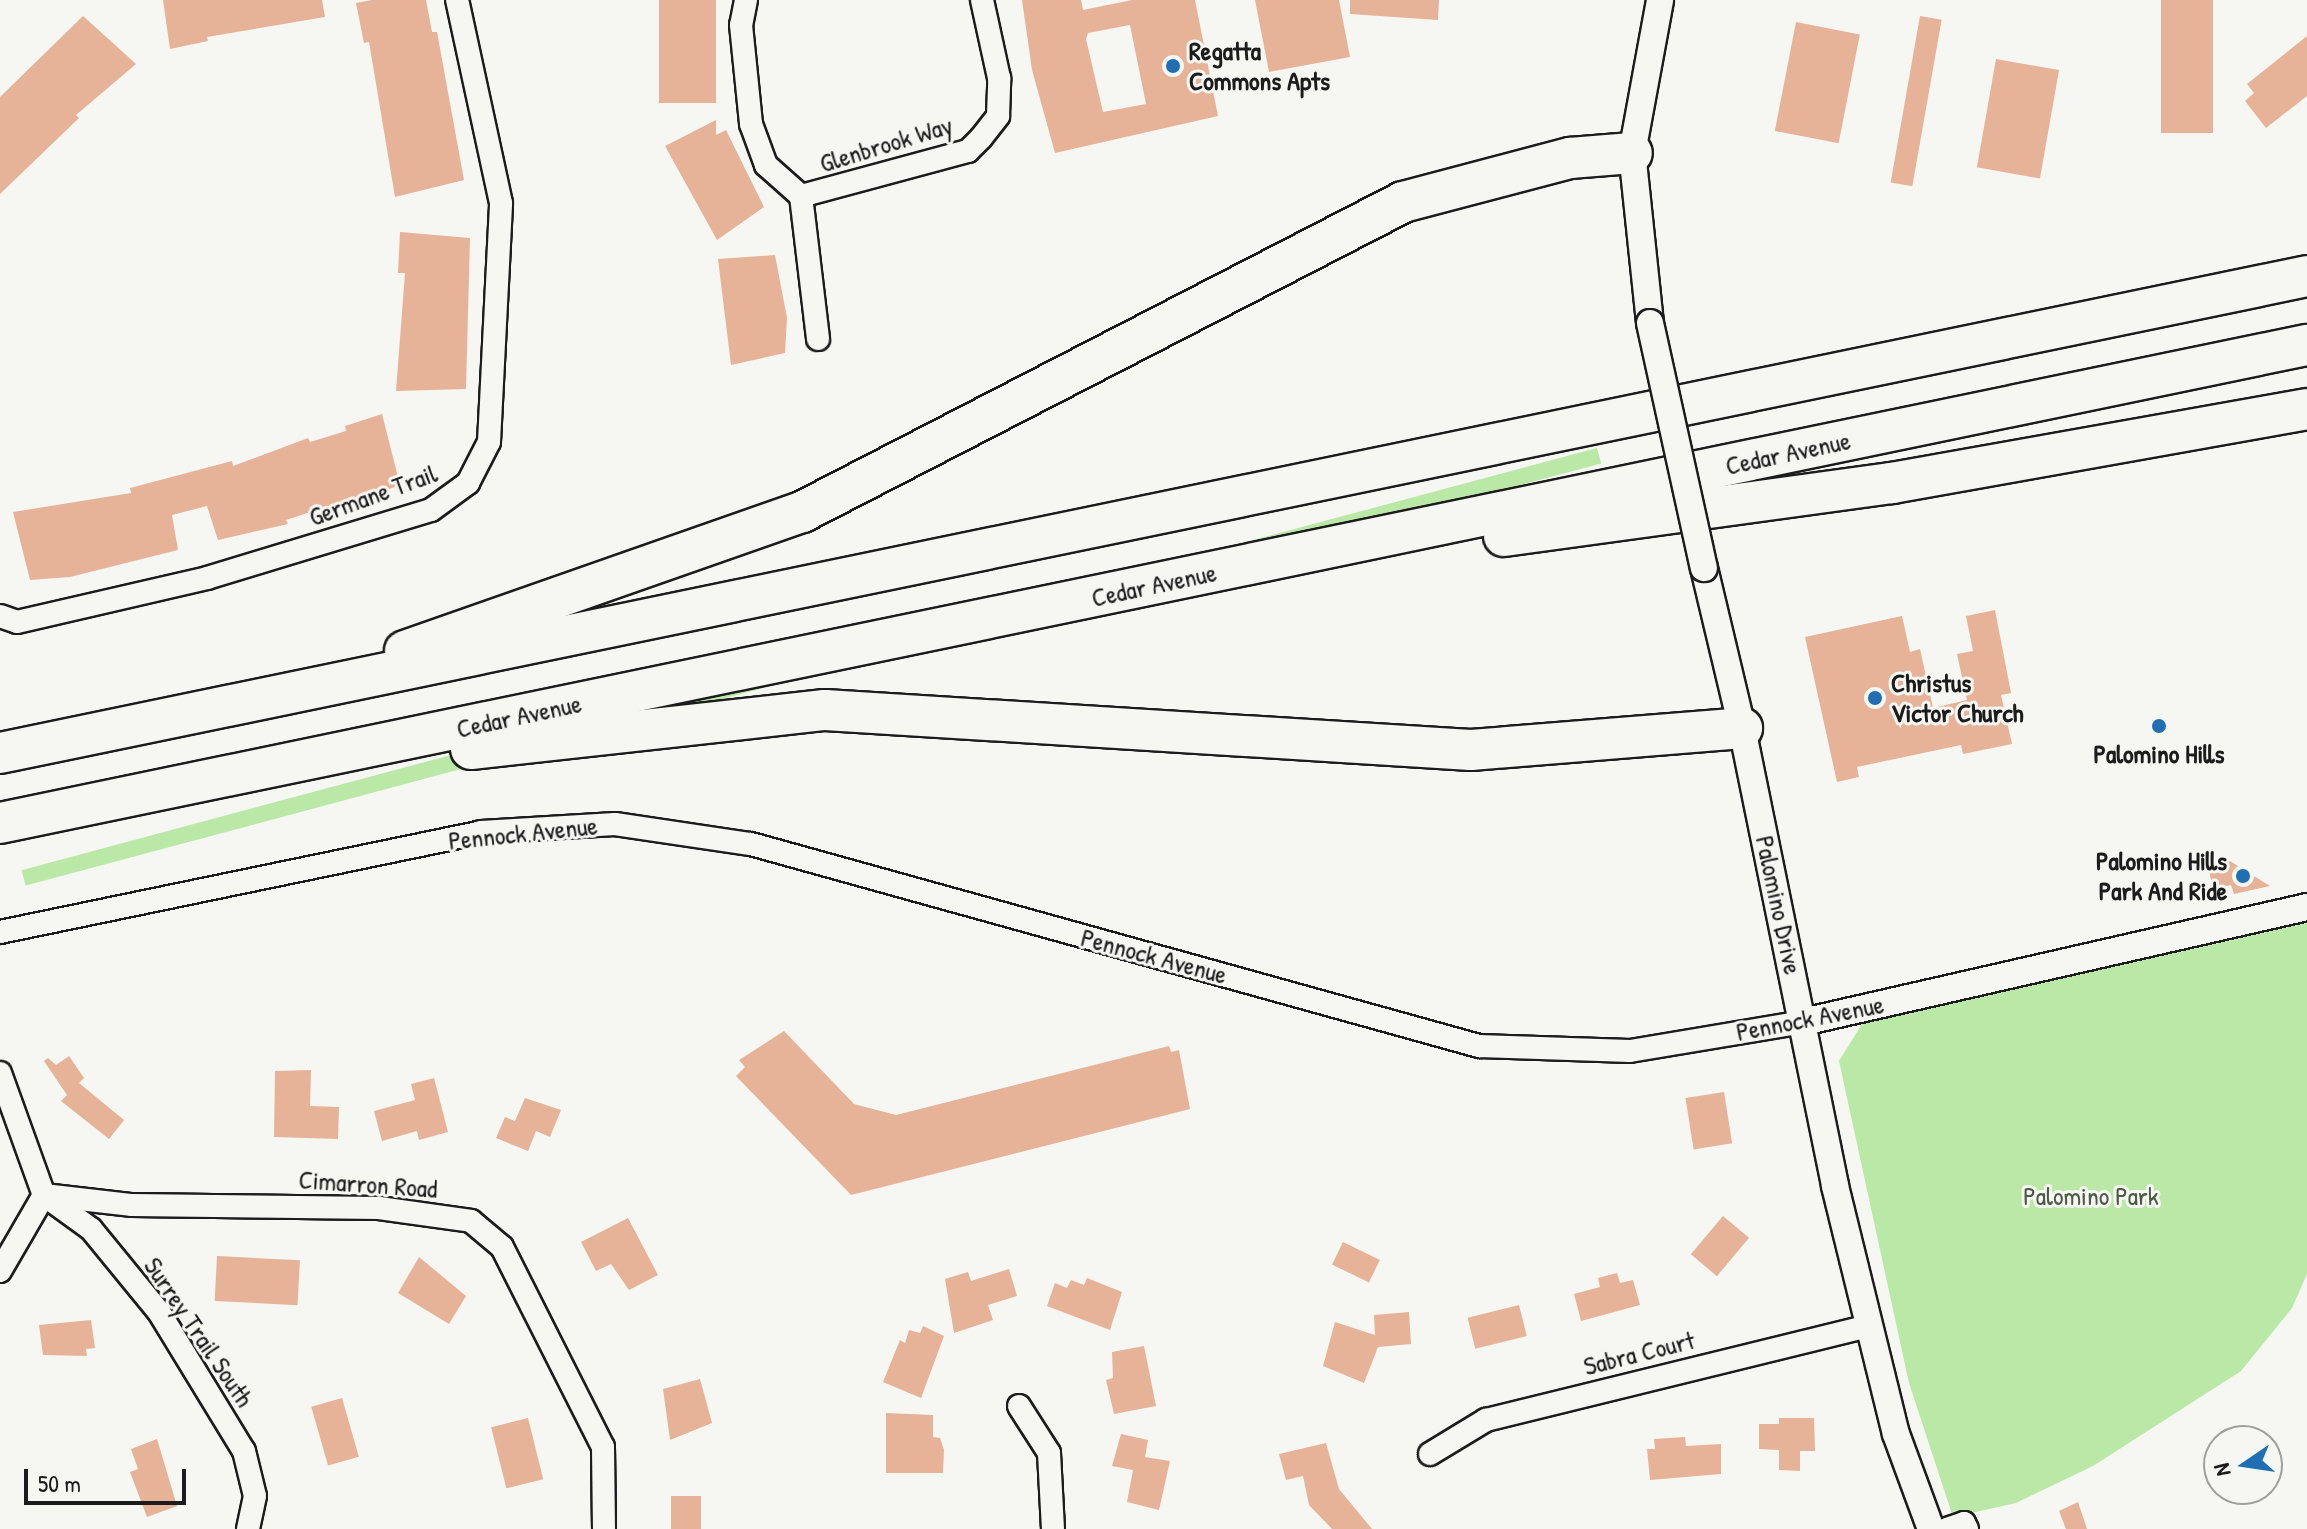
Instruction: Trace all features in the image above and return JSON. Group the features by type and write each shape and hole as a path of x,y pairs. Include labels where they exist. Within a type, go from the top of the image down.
{"highway":[{"path":"265,701 802,512 1403,202 1570,158 1632,153"},
{"path":"2046,329 2307,252"},
{"path":"0,753 265,701 2307,276"},
{"name":"Cedar Avenue","path":"0,823 2307,345"},
{"path":"1321,551 1538,533 1892,483 2307,409"},
{"path":"240,774 825,710 1471,750 1742,728"}],"street":[{"name":"Germane Trail","path":"0,616 17,622 207,578 431,510 468,483 489,442 501,203 457,0"},
{"name":"Glenbrook Way","path":"746,0 741,25 751,124 766,165 801,196 818,339"},
{"name":"Glenbrook Way","path":"801,196 968,151 981,138 998,116 999,78 982,0"},
{"name":"Palomino Drive","path":"1660,0 1632,153 1650,323 1742,728 1869,1326 1896,1434 1931,1529"},
{"name":"Pennock Avenue","path":"0,932 481,832 615,824 751,844 1479,1046 1630,1051 1803,1022 2307,907"},
{"path":"0,1073 44,1195 0,1271"},
{"name":"Surrey Trail South","path":"44,1195 91,1229 159,1312 237,1439 255,1496 248,1529"},
{"name":"Cimarron Road","path":"44,1195 132,1205 379,1208 471,1221 502,1247 603,1447 604,1529"},
{"name":"Sabra Court","path":"1430,1454 1486,1420 1869,1326"},
{"path":"1019,1406 1049,1453 1053,1529"},
{"path":"1947,1529 1964,1523 1967,1529"}],"green space":[{"path":"1597,448 1601,463 26,886 22,870"},
{"name":"Palomino Park","path":"2307,923 2307,1274 2292,1308 2241,1371 2093,1466 2016,1503 1953,1517 1909,1383 1839,1061 1862,1024"}],"building":[{"path":"163,0 322,0 325,17 207,37 208,41 170,49"},
{"path":"426,0 432,32 437,32 464,180 395,197 369,42 364,43 356,3"},
{"path":"659,0 716,0 716,103 659,103"},
{"path":"1022,0 1081,0 1083,10 1132,0 1195,0 1218,116 1055,153 1032,70","holes":["1130,25 1146,104 1103,112 1086,39 1088,33"]},
{"name":"Regatta Commons Apts","path":"1255,0 1339,0 1350,57 1269,72"},
{"name":"Regatta Commons Apts","path":"1350,0 1439,0 1438,20 1350,14"},
{"path":"2161,0 2213,0 2213,133 2161,133"},
{"path":"83,16 136,64 76,115 79,118 0,194 0,97"},
{"path":"1920,16 1942,20 1912,186 1891,182"},
{"path":"1796,22 1860,34 1839,143 1775,131"},
{"path":"2307,36 2307,96 2266,128 2245,101 2254,93 2247,84"},
{"path":"1996,59 2059,70 2040,178 1977,167"},
{"path":"716,120 716,135 726,130 764,207 717,240 665,146"},
{"path":"400,232 470,238 466,389 396,391 405,273 398,273"},
{"path":"775,255 787,318 785,353 731,365 718,259"},
{"path":"382,414 400,485 333,510 332,505 286,520 288,524 218,540 207,506 172,515 178,550 70,577 30,580 13,512 131,493 130,488 232,461 233,466 308,438 310,442 346,431 345,426"},
{"name":"Christus Victor Church","path":"1995,610 2011,693 2001,695 2012,744 1963,754 1961,745 1857,767 1859,777 1837,782 1805,637 1902,616 1910,652 1920,649 1933,708 1967,700 1957,654 1973,651 1966,616"},
{"name":"Palomino Hills Park And Ride","path":"2230,861 2270,886 2234,894 2231,885 2213,889 2208,866"},
{"path":"784,1031 854,1104 896,1115 1169,1046 1171,1052 1179,1050 1190,1109 851,1195 736,1076 745,1067 739,1060"},
{"path":"69,1056 84,1078 79,1083 124,1120 109,1139 61,1101 67,1095 44,1061 48,1058 56,1065"},
{"path":"311,1070 310,1106 339,1107 338,1139 274,1137 275,1071"},
{"path":"434,1078 448,1132 419,1140 417,1131 382,1141 374,1111 415,1100 411,1084"},
{"path":"1724,1092 1732,1143 1694,1149 1685,1098"},
{"path":"525,1098 561,1110 550,1137 536,1131 528,1151 496,1138 505,1117 515,1121"},
{"path":"1723,1216 1749,1238 1717,1276 1691,1254"},
{"path":"628,1218 658,1275 629,1290 611,1264 596,1271 581,1242"},
{"path":"1343,1242 1380,1260 1369,1282 1332,1264"},
{"path":"217,1256 300,1260 298,1305 215,1301"},
{"path":"419,1257 466,1296 449,1324 398,1293"},
{"path":"1009,1269 1017,1296 988,1305 993,1320 954,1333 945,1279 968,1272 971,1281"},
{"path":"1617,1273 1620,1283 1633,1280 1640,1305 1581,1321 1574,1294 1600,1287 1598,1278"},
{"path":"1087,1278 1122,1292 1110,1330 1047,1306 1055,1283 1067,1288 1071,1280 1084,1285"},
{"path":"1519,1305 1527,1336 1475,1349 1468,1318"},
{"path":"1409,1312 1411,1344 1378,1347 1364,1383 1323,1366 1335,1322 1375,1335 1374,1315"},
{"path":"91,1320 95,1348 86,1349 87,1356 43,1355 39,1325"},
{"path":"923,1326 944,1336 921,1398 883,1382 900,1340 905,1343 909,1330 920,1333"},
{"path":"1144,1346 1156,1406 1114,1414 1106,1380 1113,1378 1112,1352"},
{"path":"700,1379 712,1423 670,1440 663,1389"},
{"path":"342,1398 359,1457 328,1465 311,1407"},
{"path":"886,1413 933,1415 933,1437 940,1438 944,1450 943,1473 886,1473"},
{"path":"528,1418 543,1479 506,1488 491,1427"},
{"path":"1779,1418 1814,1418 1815,1451 1800,1451 1800,1471 1779,1470 1779,1450 1759,1449 1759,1424 1779,1424"},
{"path":"1121,1434 1148,1440 1145,1457 1170,1461 1159,1510 1127,1502 1133,1470 1112,1466"},
{"path":"1685,1437 1686,1446 1721,1444 1721,1474 1650,1480 1647,1449 1655,1449 1654,1439"},
{"path":"157,1439 177,1506 147,1517 130,1472 138,1469 131,1449"},
{"path":"1326,1443 1339,1489 1372,1529 1332,1529 1309,1505 1303,1476 1286,1480 1279,1454"},
{"path":"671,1496 701,1496 701,1529 671,1529"},
{"path":"2078,1502 2087,1529 2066,1529 2059,1511"}],"place":[{"name":"Regatta Commons Apts","path":"1173,66"},
{"name":"Christus Victor Church","path":"1875,698"},
{"name":"Palomino Hills","path":"2159,726"},
{"name":"Palomino Hills Park And Ride","path":"2243,876"}]}
